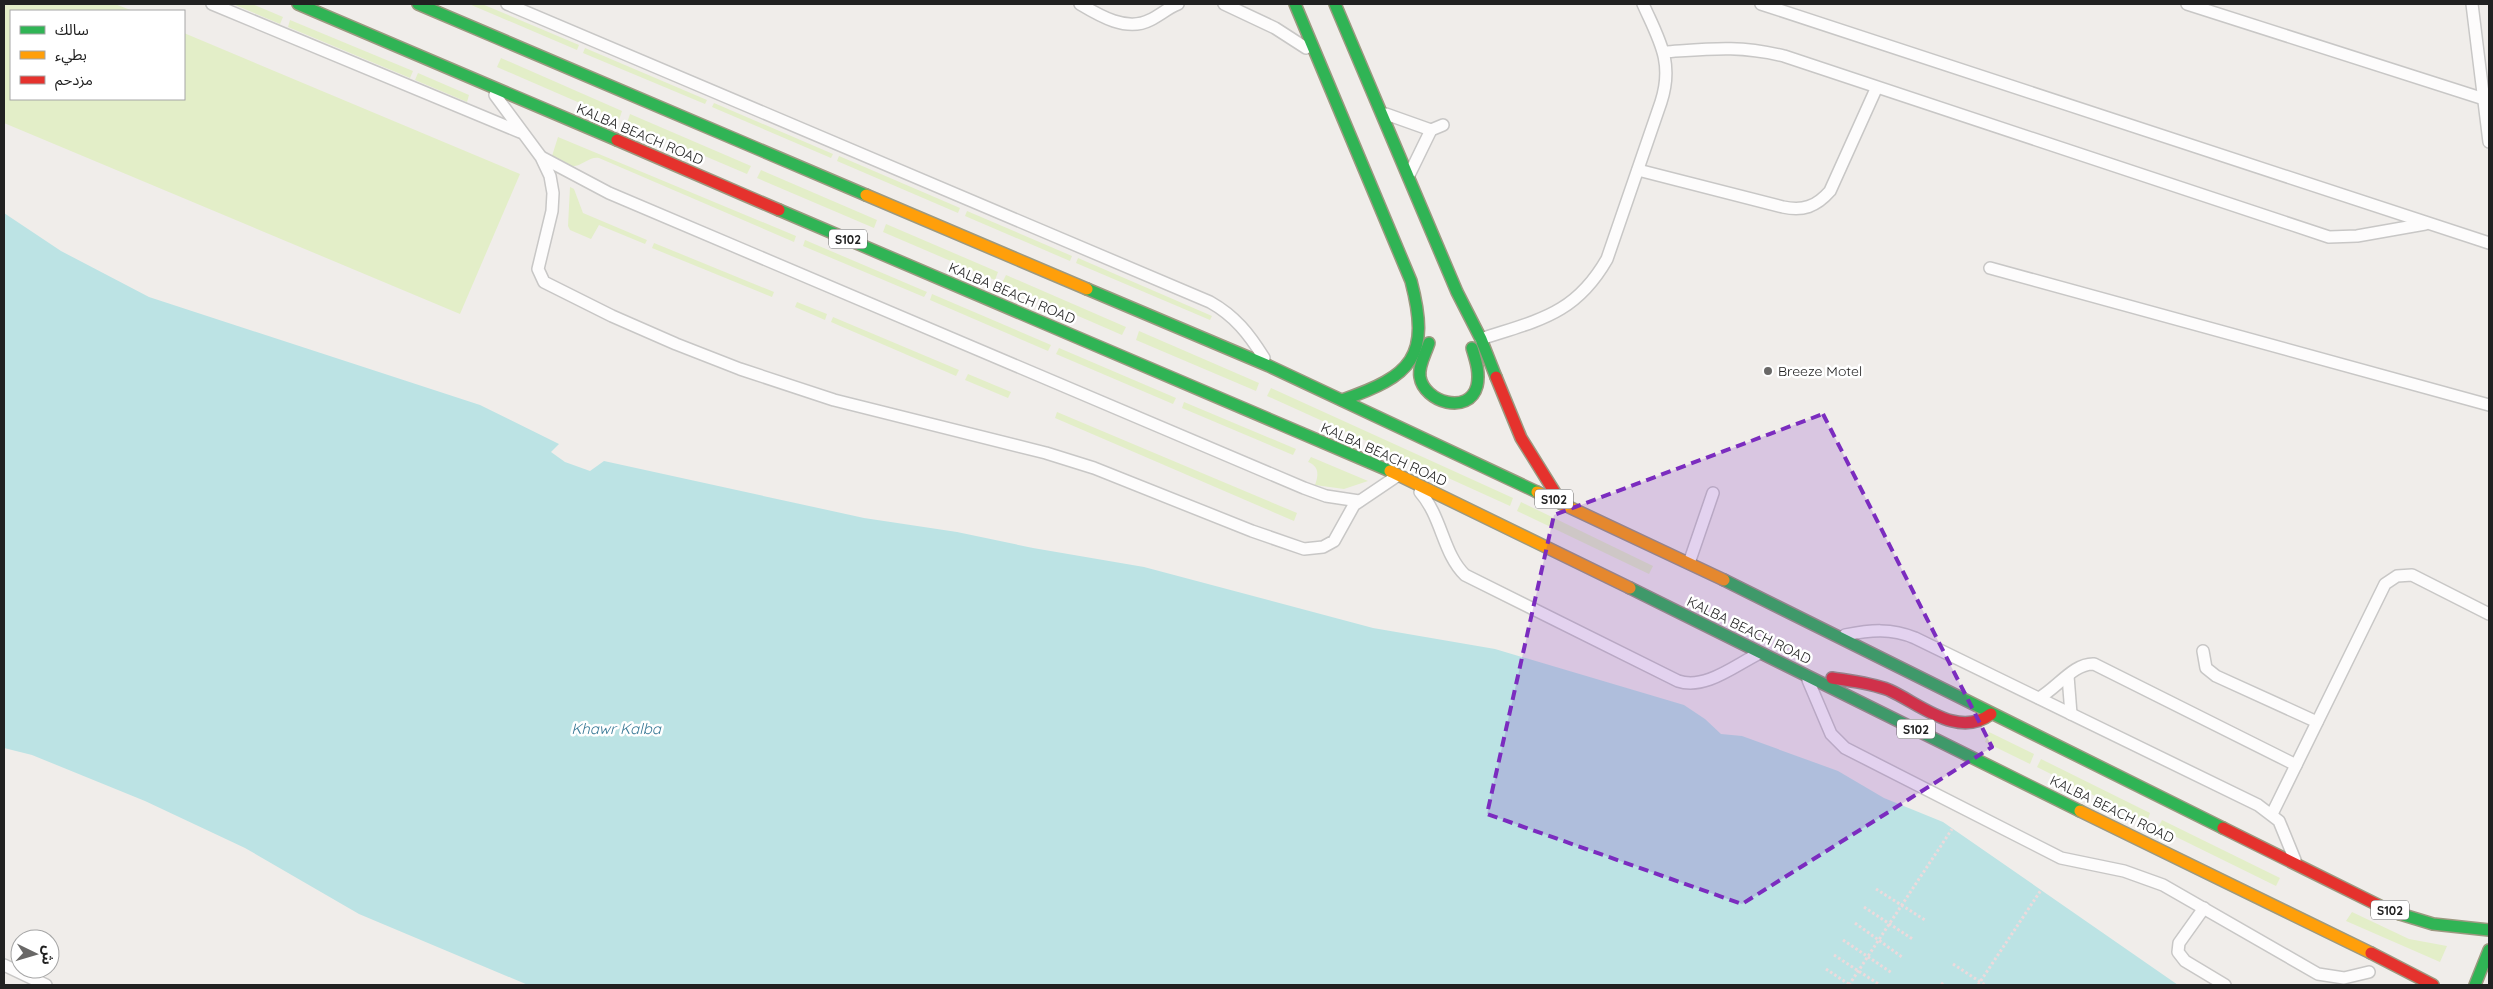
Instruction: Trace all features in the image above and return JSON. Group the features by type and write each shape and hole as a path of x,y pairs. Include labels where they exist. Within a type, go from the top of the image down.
{"main road":[{"name":"KALBA BEACH ROAD","path":"298,4 1404,477 2379,956 2433,985"},
{"name":"S102","path":"418,4 1269,366 1689,563 2388,910 2410,918 2456,928 2489,930"},
{"path":"1296,4 1411,281 1419,313 1420,327 1414,354 1396,376 1385,384 1342,400"},
{"path":"1335,4 1457,292 1481,339 1521,438 1547,483 1562,504"},
{"path":"1411,281 1423,299 1430,320 1429,342 1420,370 1423,386 1433,398 1449,403 1466,400 1472,395 1480,380 1478,363 1467,332 1457,292"},
{"path":"1806,674 1852,680 1879,687 1955,723 1971,725 1978,723 1991,714"},
{"path":"2475,985 2489,950"}],"lane":[{"path":"212,4 521,132"},
{"path":"507,4 1210,302 1233,316 1269,366"},
{"path":"1080,4 1109,20 1133,24 1150,20 1178,4"},
{"path":"1224,4 1290,37 1317,56"},
{"path":"1481,339 1548,317 1583,293 1597,277 1607,259 1667,78 1664,52 1643,4"},
{"path":"1762,4 2425,224 2489,243"},
{"path":"2188,4 2484,99"},
{"path":"2472,4 2489,142"},
{"path":"1664,52 1734,47 1757,50 2322,236 2357,236 2425,224"},
{"path":"488,85 541,157 550,176 553,193 552,210 538,269 544,282 612,316 740,369 834,400 1046,453 1094,468 1252,531 1304,548 1324,547 1334,541 1349,511 1359,501 1404,477 1434,513 1458,568 1473,580 1499,593 1686,683 1702,683 1761,652"},
{"path":"1638,170 1796,210 1809,208 1821,202 1830,191 1876,88"},
{"path":"1380,110 1404,122 1431,130"},
{"path":"1408,179 1418,154 1431,130 1443,125"},
{"path":"541,157 609,192 1304,488 1326,496 1359,501"},
{"path":"1990,268 2489,405"},
{"path":"1689,563 1713,493"},
{"path":"2272,814 2380,589 2390,579 2404,575 2419,578 2489,614"},
{"path":"1836,637 1878,630 1903,633 2258,805 2272,814 2284,830 2298,866"},
{"path":"2203,652 2206,668 2216,676 2317,722"},
{"path":"2039,698 2081,665 2100,666 2296,765"},
{"path":"1806,674 1831,734 1845,748 2054,855 2083,864 2143,876 2163,885 2306,968 2331,978 2344,978 2369,972"},
{"path":"2068,676 2071,714"},
{"path":"2204,908 2179,943 2178,952 2185,961 2225,985"},
{"path":"2366,985 2369,972 2379,956"},
{"path":"4,965 46,985"},
{"path":"2306,968 2326,985"}],"path":[{"path":"1826,969 1850,985 1952,828"},
{"path":"1876,889 1924,920"},
{"path":"1979,984 2041,890"},
{"path":"1864,907 1914,940"},
{"path":"1854,923 1902,957"},
{"path":"1844,940 1892,973"},
{"path":"1834,955 1880,985"},
{"path":"1953,964 1979,984 1985,985"}],"highlighted area":[{"path":"1823,414 1992,747 1742,904 1487,814 1554,515"}],"green space":[{"path":"4,4 115,4 130,10 10,10 10,100 185,100 185,33 520,174 460,314 4,123"},
{"path":"233,4 252,4 283,17 280,24"},
{"path":"469,4 482,4 579,45 577,50"},
{"path":"290,20 413,71 410,78 288,27"},
{"path":"585,48 707,100 705,104 583,53"},
{"path":"501,58 622,111 619,120 497,67"},
{"path":"418,73 469,95 467,102 415,80"},
{"path":"714,103 833,154 831,158 712,107"},
{"path":"630,114 751,166 747,174 627,123"},
{"path":"558,137 796,236 794,242 599,158 574,166 566,164 552,156"},
{"path":"839,156 960,208 958,213 837,161"},
{"path":"761,170 877,220 874,228 757,178"},
{"path":"570,187 574,189 583,213 647,240 645,244 599,225 591,239 570,230 568,226"},
{"path":"967,211 1072,256 1070,261 965,216"},
{"path":"886,224 998,272 995,280 883,232"},
{"path":"805,240 927,292 924,297 803,246"},
{"path":"654,243 774,292 772,297 652,248"},
{"path":"1078,258 1212,316 1210,320 1076,263"},
{"path":"1006,275 1126,327 1122,335 1002,283"},
{"path":"932,294 1051,345 1048,351 930,300"},
{"path":"797,302 827,314 825,320 795,307"},
{"path":"833,317 959,370 956,376 831,322"},
{"path":"1139,331 1259,383 1256,391 1136,340"},
{"path":"1059,348 1176,398 1173,404 1056,354"},
{"path":"968,374 1011,392 1008,398 965,380"},
{"path":"1271,388 1513,498 1510,506 1267,396"},
{"path":"1184,402 1296,449 1293,455 1182,408"},
{"path":"1057,412 1297,513 1294,521 1055,418"},
{"path":"1311,457 1368,481 1344,489 1315,485 1317,471 1308,462"},
{"path":"1521,502 1653,566 1649,574 1517,511"},
{"path":"1989,732 2034,754 2030,764 1985,742"},
{"path":"2041,759 2150,813 2147,822 2037,767"},
{"path":"2162,820 2280,878 2276,886 2158,828"},
{"path":"2352,912 2409,939 2447,946 2440,962 2346,921"}],"water":[{"name":"Khawr Kalba","path":"4,213 61,251 149,297 480,405 559,444 551,452 565,462 590,471 604,461 864,518 957,532 1033,548 1144,567 1373,628 1495,649 1684,705 1705,719 1721,734 1742,736 1838,771 1884,798 1943,822 2178,985 528,985 359,914 245,848 145,801 32,755 4,748"}],"traffic: fast":[{"path":"298,4 617,140"},
{"path":"418,4 866,195"},
{"path":"1295,4 1411,281 1417,307 1418,328 1416,346 1410,360 1400,372 1385,382 1342,400"},
{"path":"1335,4 1457,292 1481,339 1496,377"},
{"path":"779,210 1390,471"},
{"path":"1087,289 1269,366 1537,492"},
{"path":"1429,343 1421,364 1420,377 1423,386 1429,393 1447,402 1457,403 1465,401 1472,395 1477,386 1478,372 1472,348"},
{"path":"1724,580 2223,828"},
{"path":"1630,588 2080,811"},
{"path":"2400,914 2433,924 2489,930"},
{"path":"2475,985 2489,950"}],"traffic: slow":[{"path":"866,195 1087,289"},
{"path":"1390,471 1630,588"},
{"path":"1537,492 1724,580"},
{"path":"2080,811 2371,953"}],"traffic: jam":[{"path":"617,140 779,210"},
{"path":"1496,377 1521,438 1562,504"},
{"path":"1832,678 1868,684 1889,690 1939,717 1952,721 1966,723 1978,721 1991,714"},
{"path":"2223,828 2388,910 2400,914"},
{"path":"2371,953 2433,985"}],"place":[{"name":"Breeze Motel","path":"1768,371"}]}
